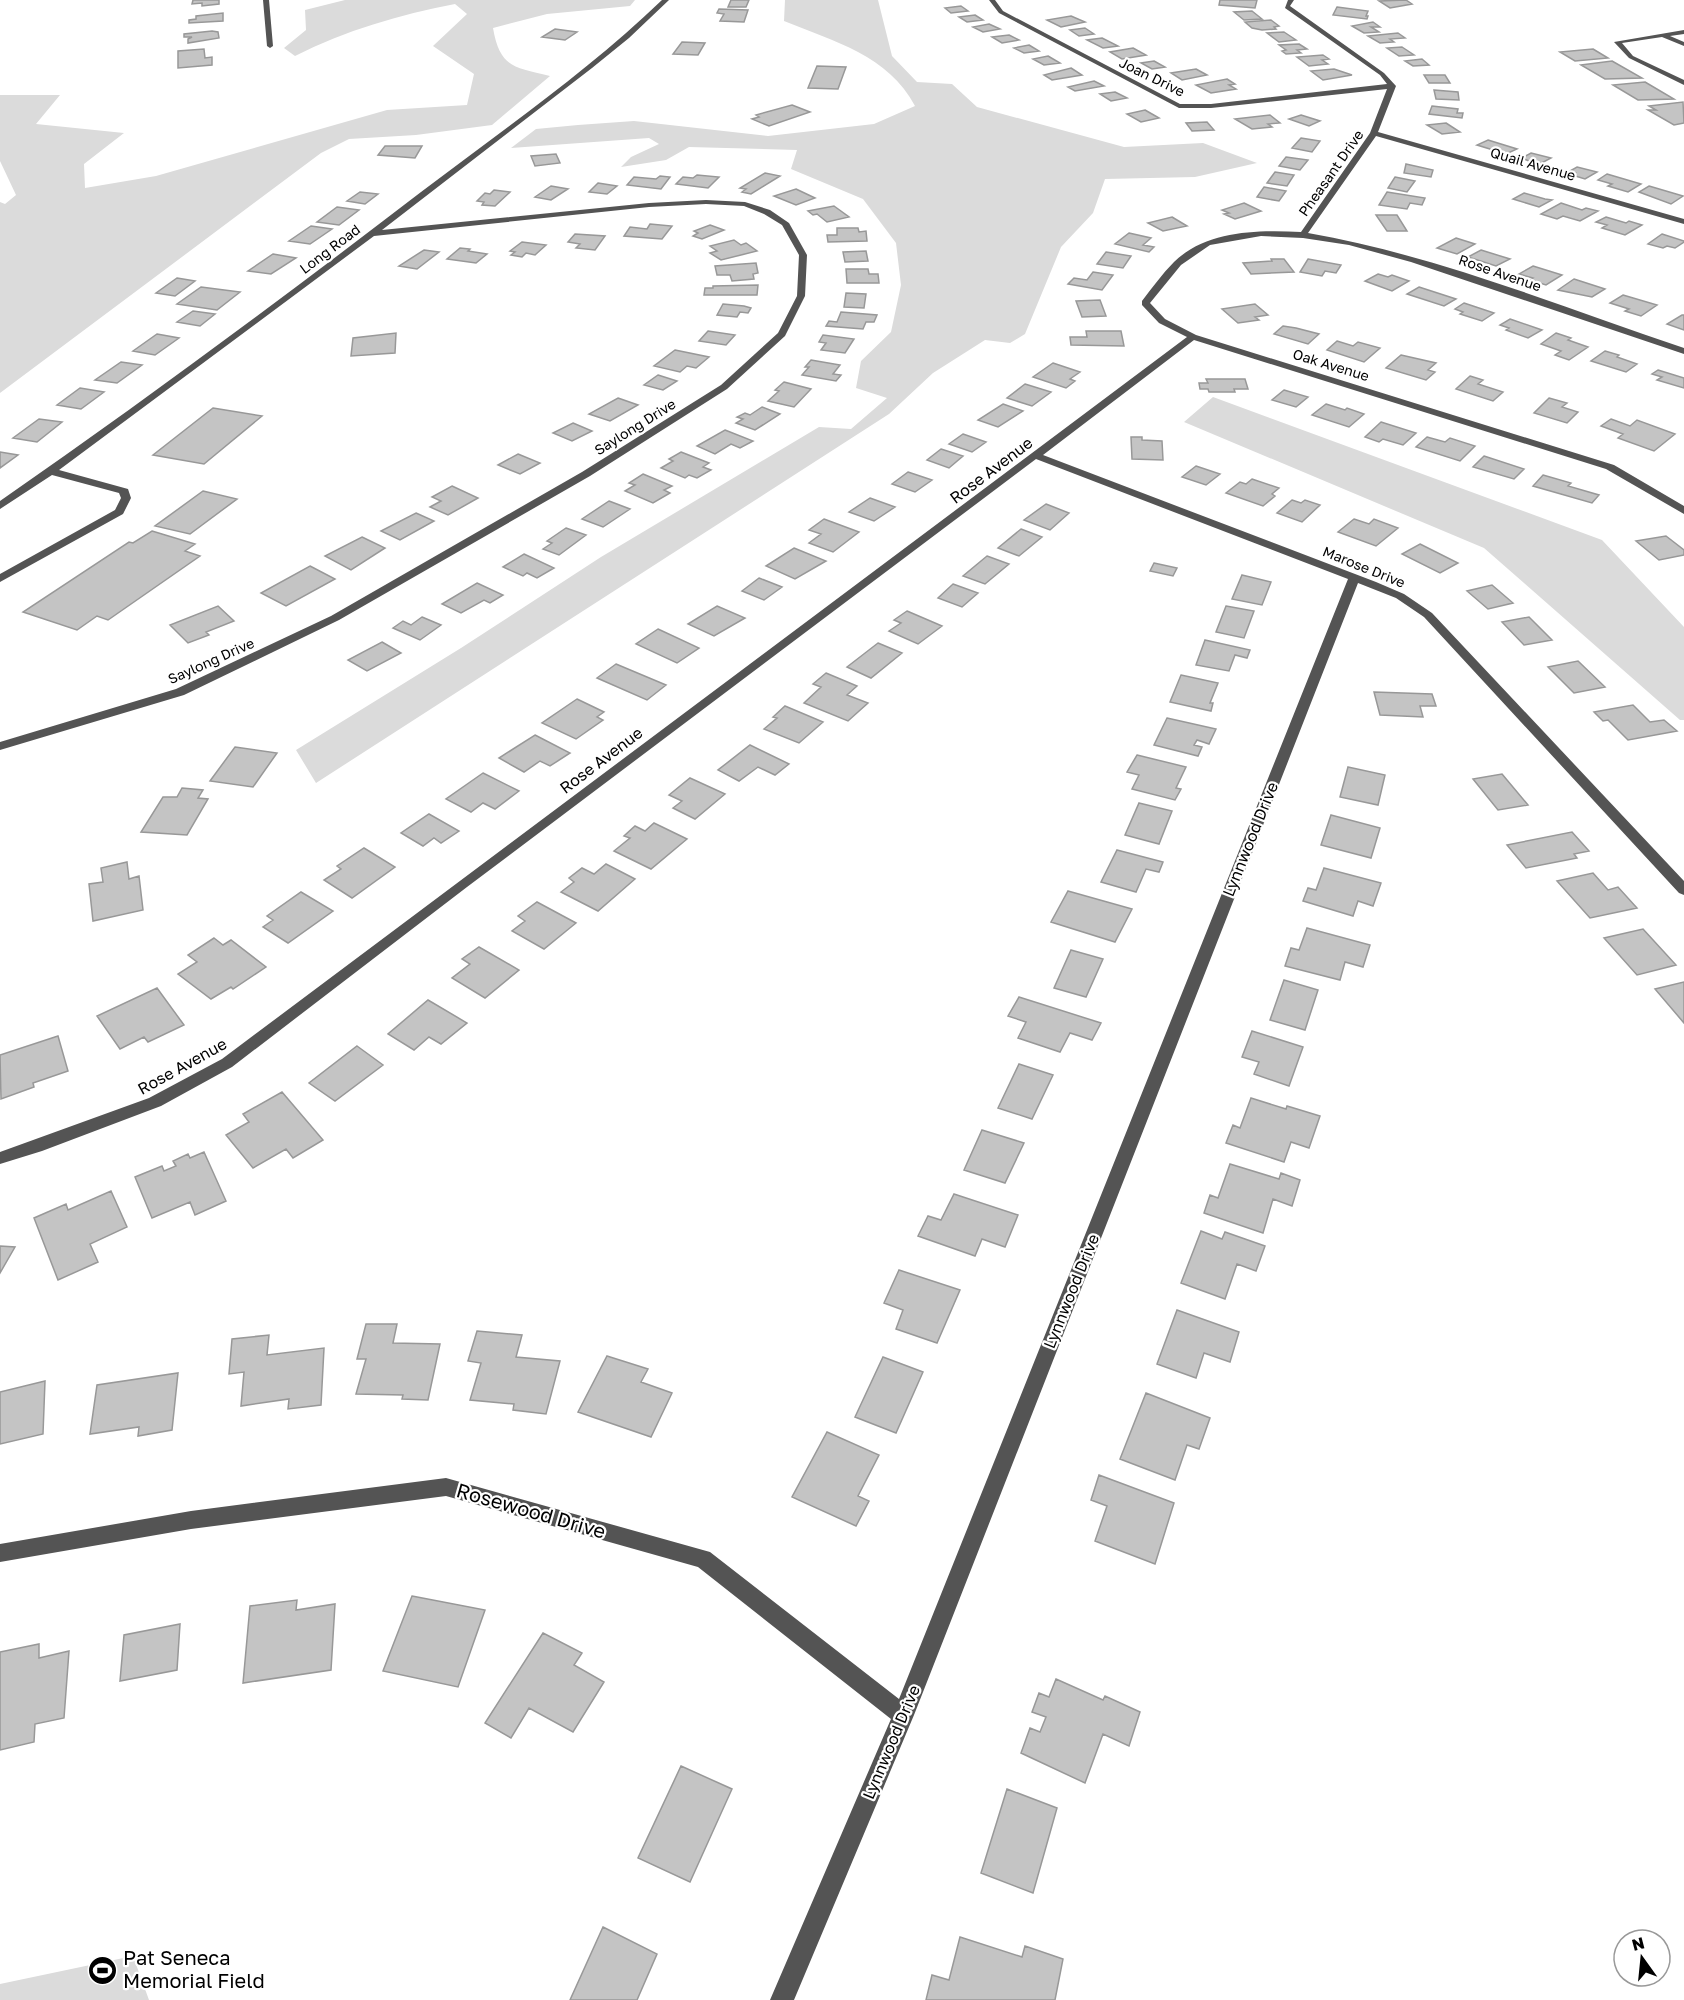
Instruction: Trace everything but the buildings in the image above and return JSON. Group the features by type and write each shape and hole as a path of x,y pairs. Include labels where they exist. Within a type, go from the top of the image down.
{"street":[{"path":"266,0 270,46"},
{"name":"Long Road","path":"0,506 51,471 372,234 590,67 627,37 666,0"},
{"name":"Joan Drive","path":"992,0 1001,12 1179,106 1211,106 1392,86"},
{"path":"1291,0 1287,7 1382,74 1392,86"},
{"path":"1684,32 1617,42 1631,57 1684,83"},
{"path":"1662,35 1684,44"},
{"name":"Pheasant Drive","path":"1303,235 1374,133 1392,86"},
{"name":"Quail Avenue","path":"1374,133 1684,222"},
{"name":"Saylong Drive","path":"0,746 180,692 335,618 586,474 724,387 782,334 801,296 803,255 785,222 745,204 706,202 649,205 372,234"},
{"name":"Oak Avenue","path":"1303,235 1261,233 1207,243 1178,263 1145,303 1162,321 1193,337 1610,467 1684,511"},
{"name":"Rose Avenue","path":"1303,235 1349,243 1413,260 1684,351"},
{"name":"Rose Avenue","path":"0,1158 36,1147 154,1102 226,1063 1193,337"},
{"name":"Marose Drive","path":"1037,456 1400,596 1428,615 1684,890"},
{"path":"0,579 119,512 126,498 124,491 51,471"},
{"name":"Lynnwood Drive","path":"782,2000 903,1715 1354,579"},
{"name":"Rosewood Drive","path":"0,1553 191,1520 446,1487 703,1559 903,1715"}],"shaded area":[{"path":"345,0 635,0 630,6 547,14 493,28 500,51 511,64 550,76 492,125 416,135 349,139 321,153 0,393 0,202 5,204 16,195 0,161 0,95 60,95 36,124 124,133 84,164 85,188 156,176 387,110 467,105 474,74 433,46 467,14 455,4 373,24 334,38 295,56 284,48 306,30 305,10"},
{"path":"785,0 878,0 892,56 917,82 952,84 977,107 1124,147 1203,143 1257,163 1195,177 1105,179 1093,213 1061,247 1025,334 1010,343 985,340 933,373 889,414 316,783 296,750 461,648 601,557 819,427 851,429 887,398 856,388 861,361 891,332 901,285 896,243 863,199 791,169 797,150 689,147 666,160 621,167 631,157 659,144 649,138 511,148 536,129 634,121 768,136 874,124 915,106 904,89 875,62 841,44 784,21"},
{"path":"1213,397 1602,540 1684,627 1684,720 1680,720 1484,548 1184,422"},
{"name":"Pat Seneca Memorial Field","path":"133,1956 149,2000 0,2000 0,1984"}],"place":[{"name":"Pat Seneca Memorial Field","path":"102,1970"}]}
